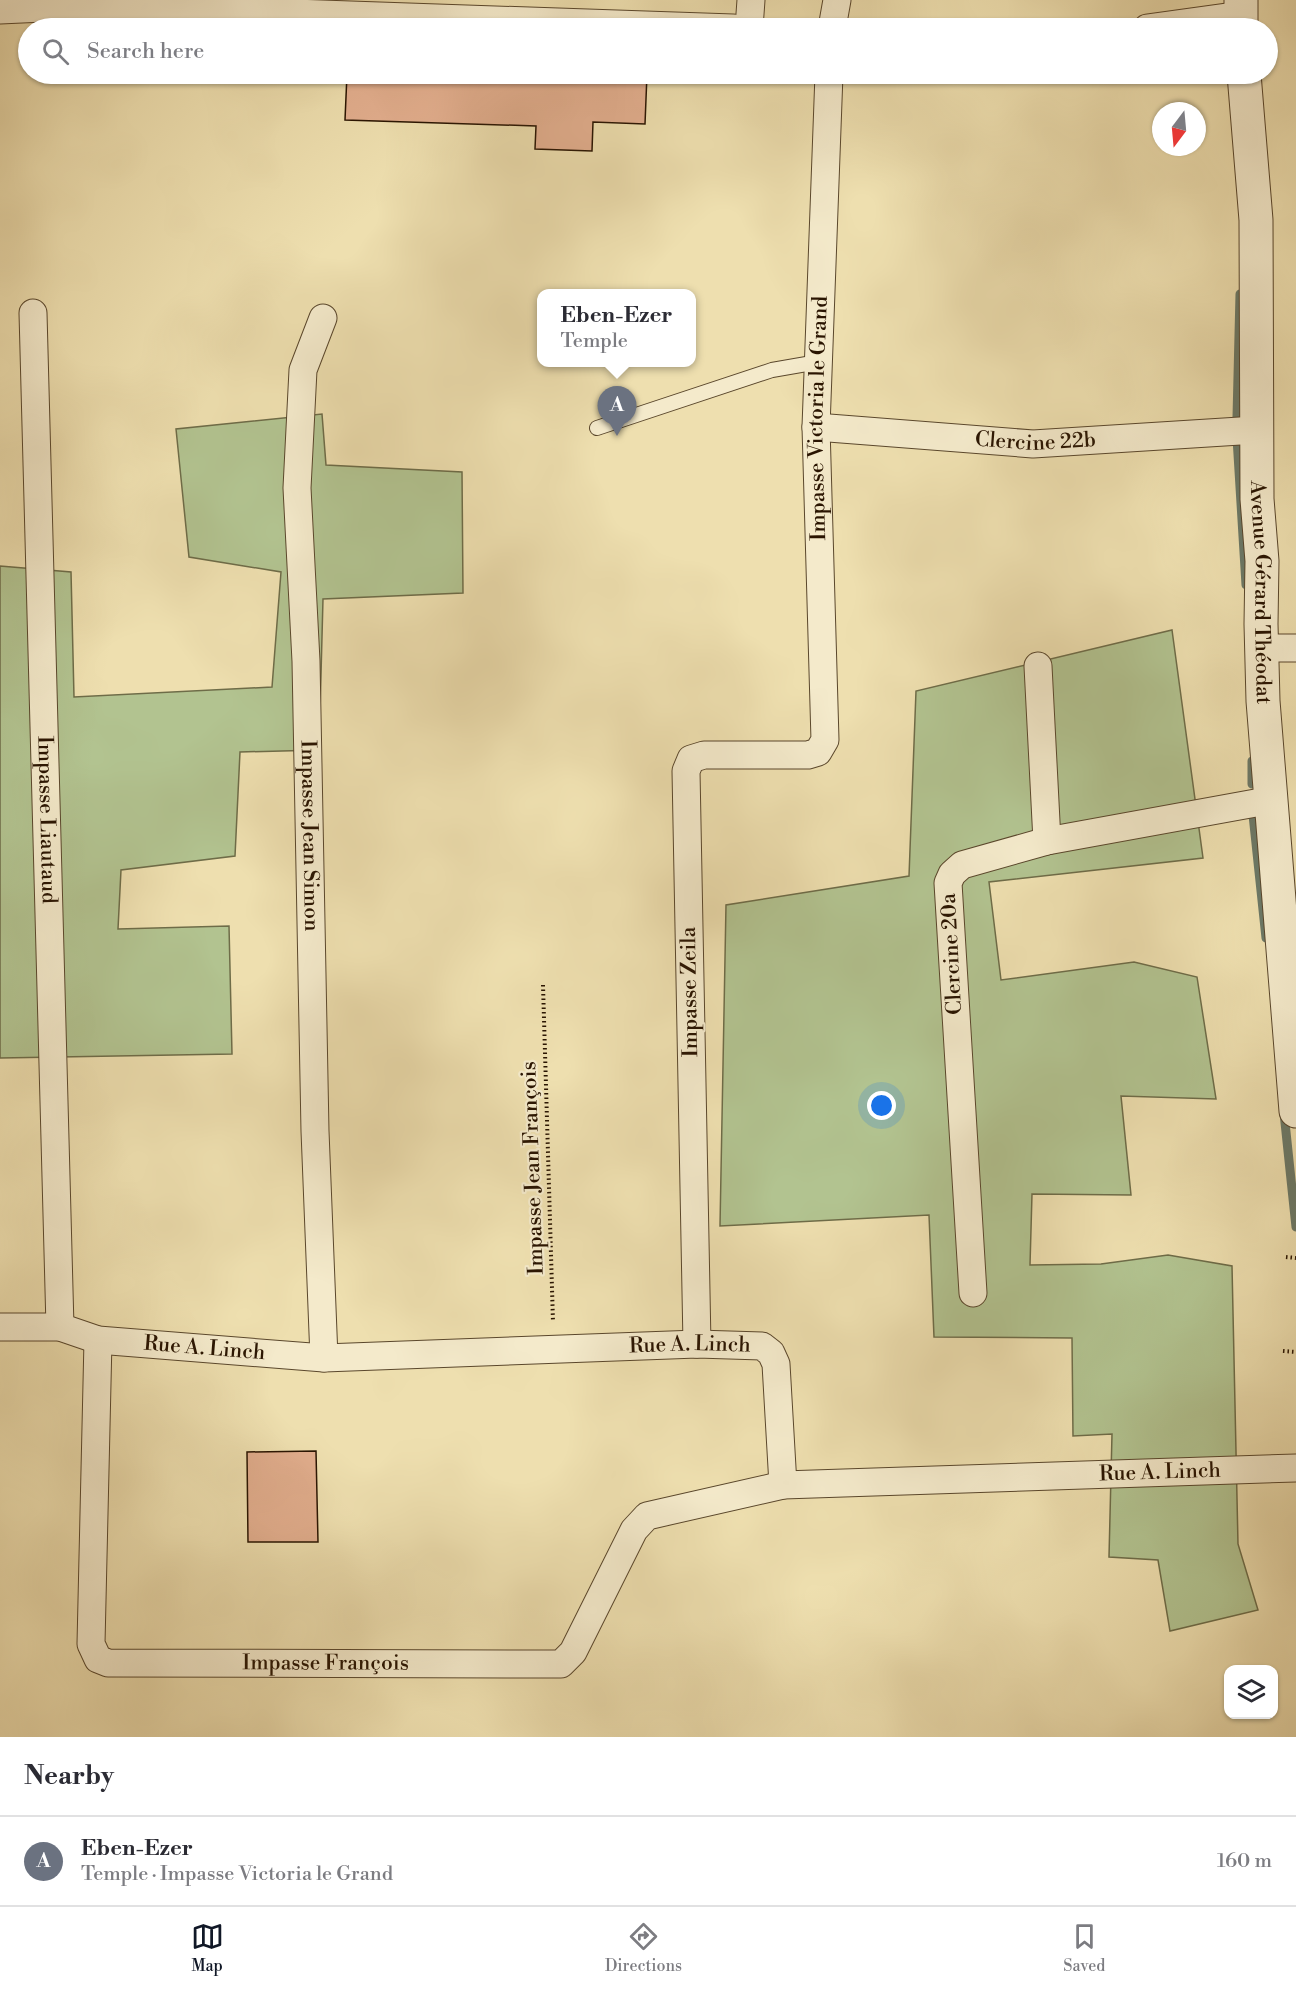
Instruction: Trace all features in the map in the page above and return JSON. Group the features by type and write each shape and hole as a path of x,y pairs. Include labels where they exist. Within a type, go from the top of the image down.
{"street":[{"path":"750,18 751,0"},
{"path":"834,18 837,0"},
{"path":"0,10 87,6 295,6 534,18"},
{"path":"1219,18 1241,15"},
{"name":"Impasse Victoria le Grand","path":"808,754 818,752 825,740 816,427 830,84"},
{"name":"Avenue Gérard Théodat","path":"1245,84 1256,220 1242,430 1257,499 1262,561 1263,700 1291,989 1296,1111"},
{"name":"Impasse Liautaud","path":"33,313 60,1327"},
{"name":"Impasse Jean Simon","path":"323,318 303,370 297,488 306,661 315,1131 324,1358"},
{"name":"Clercine 22b","path":"816,427 1034,444 1242,430"},
{"path":"1262,648 1296,648"},
{"path":"1038,666 1047,841"},
{"name":"Impasse Zeila","path":"697,1344 686,771 691,759 704,755 808,754"},
{"name":"Clercine 20a","path":"972,1293 948,883 952,874 962,865 1047,841 1272,800"},
{"name":"Rue A. Linch","path":"0,1327 60,1327 98,1340 324,1358 697,1344 762,1346 771,1353 776,1364 783,1485 1296,1468"},
{"name":"Impasse François","path":"98,1340 91,1644 98,1659 108,1663 561,1664 573,1652 634,1530 647,1516 783,1485"}],"lane":[{"path":"597,428 772,370 818,362"}],"path":[{"name":"Impasse Jean François","path":"543,985 554,1349"},
{"path":"1286,1257 1296,1258"},
{"path":"1283,1351 1296,1352"}],"green space":[{"path":"322,414 326,465 462,472 463,593 323,599 319,750 240,752 235,856 121,870 118,929 229,926 232,1054 0,1058 0,566 71,572 74,697 272,687 281,572 189,557 176,429"},
{"path":"1172,630 1203,858 989,882 1001,980 1134,962 1197,977 1216,1099 1121,1096 1131,1195 1032,1194 1030,1265 1101,1264 1168,1255 1232,1266 1238,1544 1258,1610 1170,1631 1158,1560 1109,1557 1112,1434 1073,1436 1072,1338 934,1337 929,1215 720,1226 726,905 909,876 916,691"}],"building":[{"path":"347,84 647,84 645,124 593,122 592,151 535,149 536,126 345,120"},
{"path":"316,1451 318,1542 248,1542 247,1452"}],"waterway":[{"path":"1237,417 1240,294"},
{"path":"1237,438 1246,585"},
{"path":"1252,761 1252,784"},
{"path":"1253,815 1266,938"},
{"path":"1284,1113 1296,1227"}],"place":[{"name":"Eben-Ezer","path":"617,436"}]}
